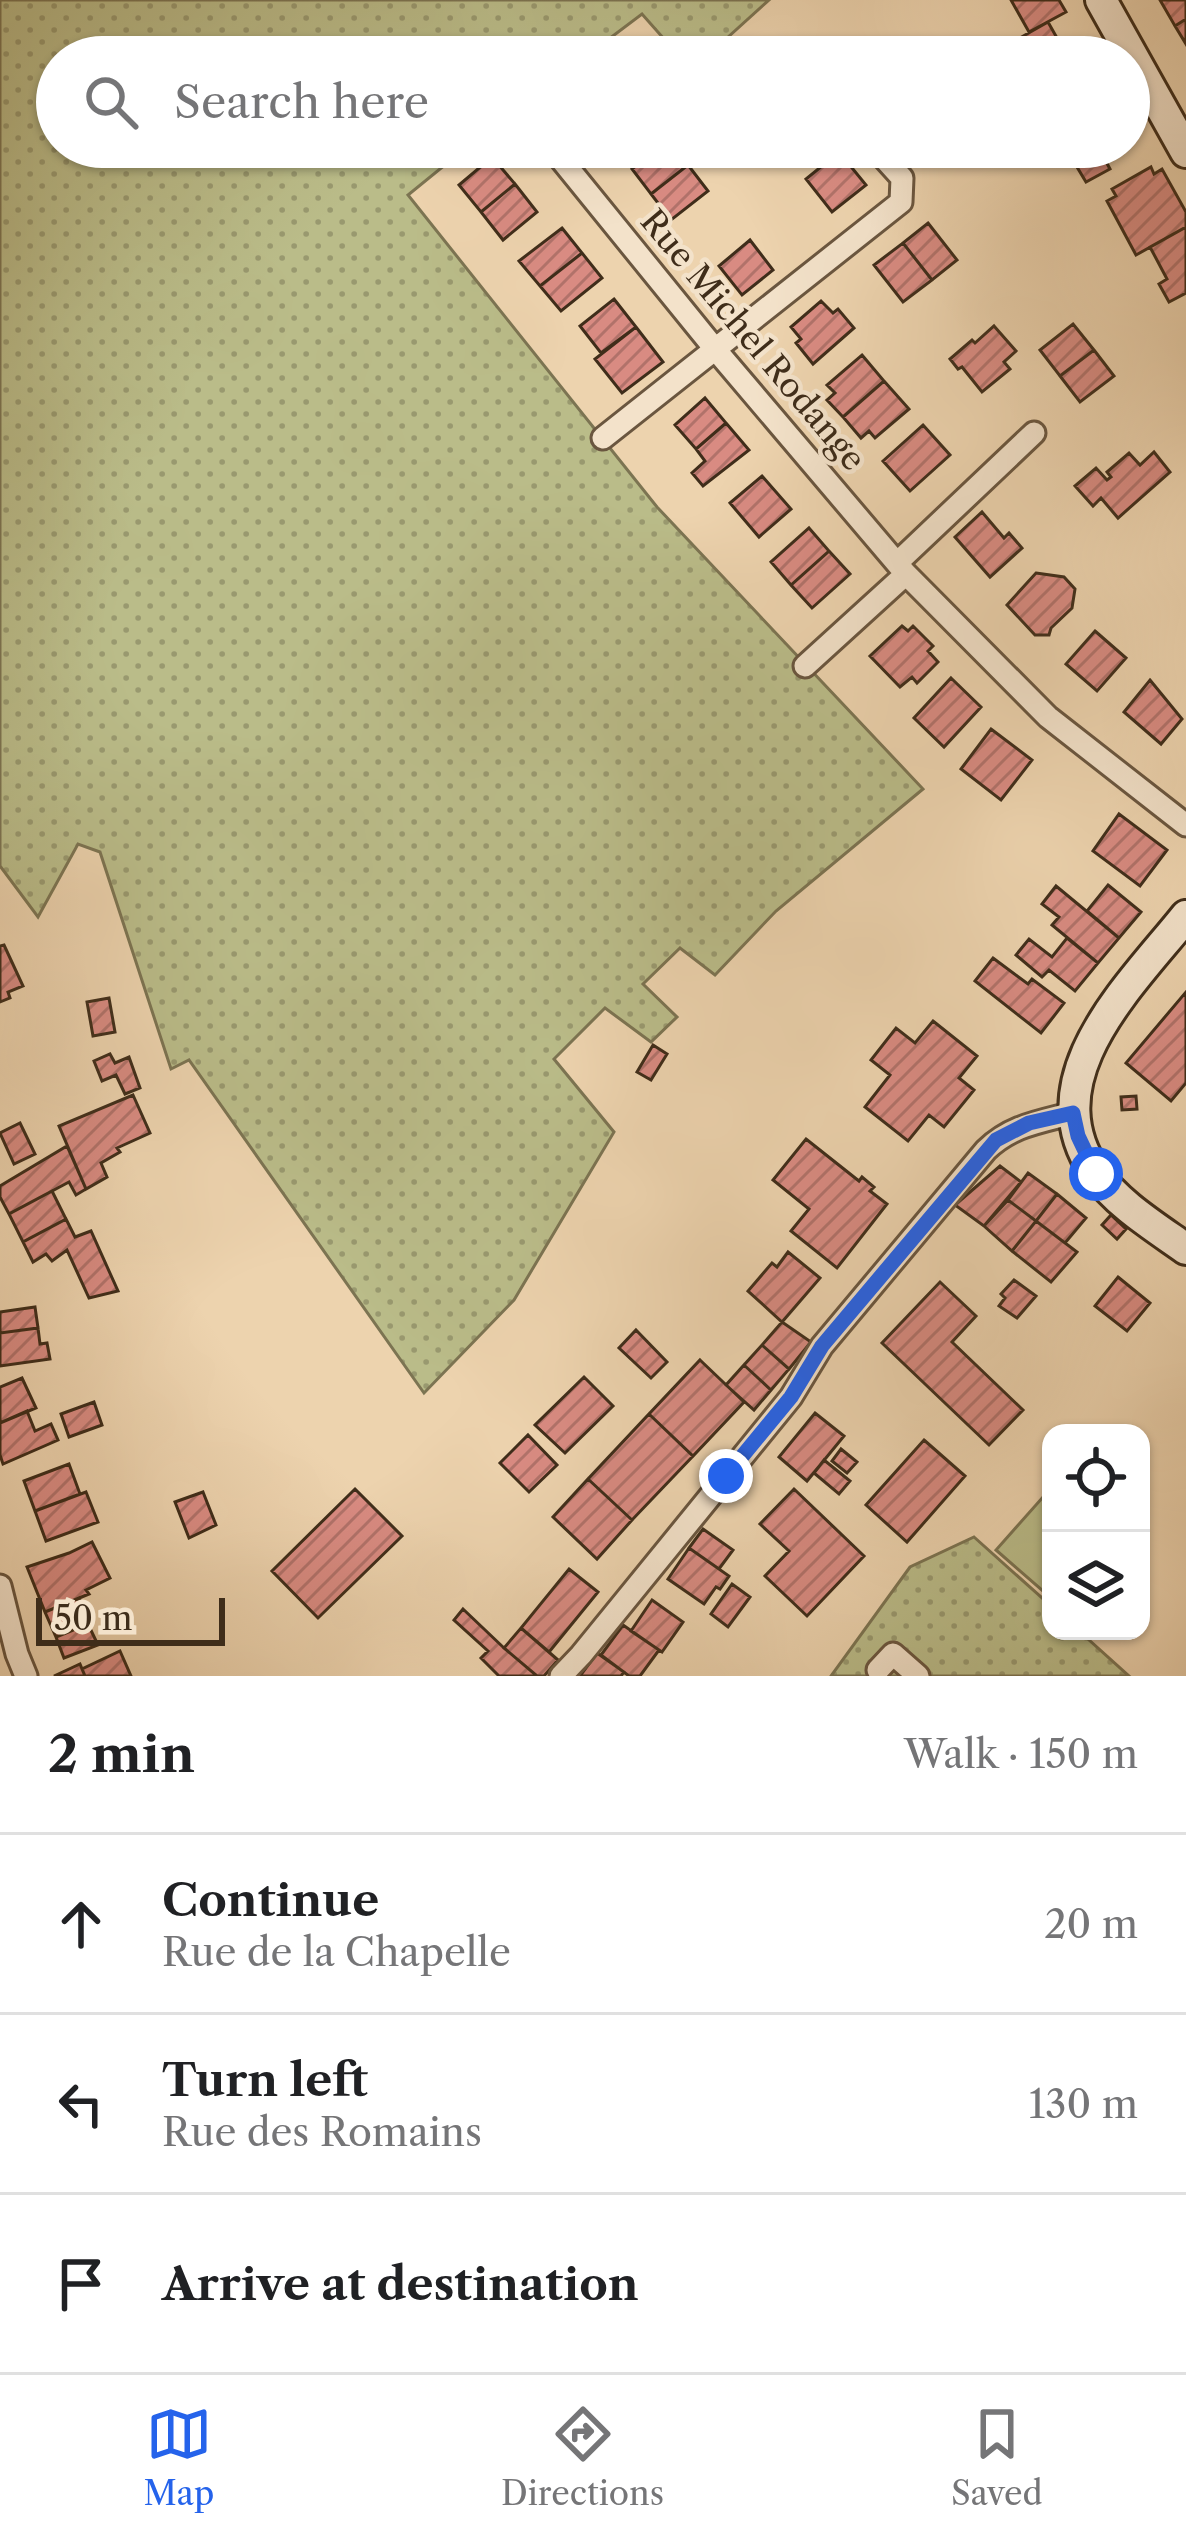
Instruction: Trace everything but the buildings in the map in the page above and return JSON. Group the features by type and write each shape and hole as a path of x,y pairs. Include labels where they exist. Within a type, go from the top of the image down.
{"main road":[{"path":"1101,0 1121,36"},
{"path":"1150,88 1186,152"},
{"path":"1186,916 1093,1040 1076,1082 1073,1113 1096,1174 1116,1196 1186,1249"}],"street":[{"name":"Rue Michel Rodange","path":"568,168 902,568 1048,717 1186,825"},
{"path":"603,438 901,202 902,178 893,168"},
{"path":"806,666 1034,433"},
{"path":"561,1676 791,1397 830,1335 986,1150 1029,1123 1073,1113"},
{"path":"0,1586 9,1654 26,1676"},
{"path":"878,1670 893,1654 918,1676"}],"green space":[{"path":"0,0 769,0 729,36 661,36 642,14 613,36 36,36 36,168 441,168 408,195 657,507 923,789 776,911 715,975 680,948 643,984 677,1017 651,1042 605,1008 554,1059 614,1132 514,1300 424,1393 189,1060 171,1069 100,852 78,844 38,917 0,866"},
{"path":"1042,1498 1042,1590 996,1550"},
{"path":"974,1537 1042,1598 1042,1640 1089,1640 1129,1676 831,1676 910,1567"}],"route":[{"path":"726,1476 791,1397 822,1346 996,1140 1029,1123 1073,1113 1096,1174"}]}
